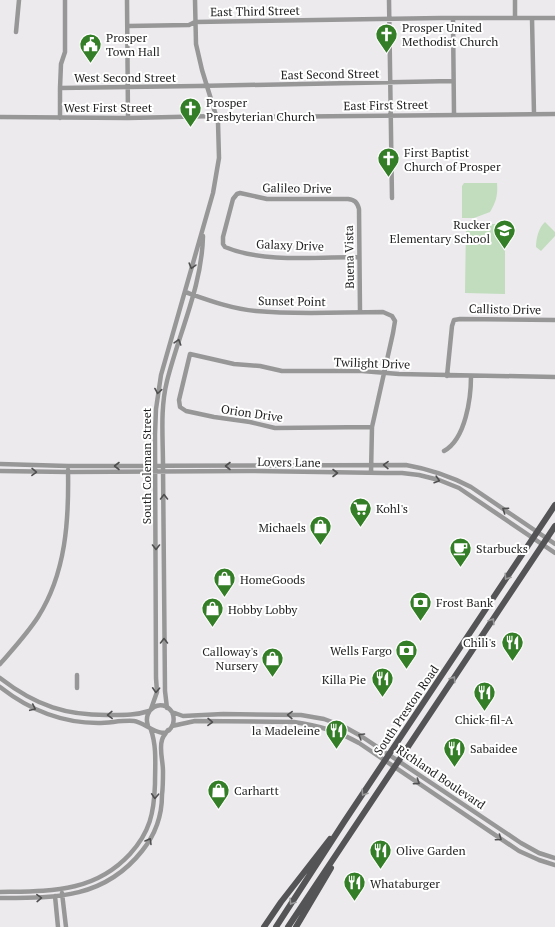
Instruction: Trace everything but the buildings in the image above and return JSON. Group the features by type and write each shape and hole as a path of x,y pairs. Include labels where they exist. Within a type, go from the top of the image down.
{"main road":[{"name":"South Preston Road","path":"276,927 555,505"},
{"name":"South Preston Road","path":"288,927 555,526"},
{"path":"264,927 324,845 344,822"},
{"path":"296,927 344,844"}],"street":[{"path":"16,32 19,0"},
{"name":"West Second Street","path":"65,0 65,52 61,64 60,88 197,86"},
{"path":"127,0 128,118"},
{"name":"South Coleman Street","path":"150,710 157,692 156,409 160,382 213,193 219,158 219,130 217,116 198,53 194,0"},
{"path":"389,0 392,198"},
{"path":"515,0 515,18"},
{"path":"532,18 534,114"},
{"name":"East Third Street","path":"128,26 189,25 195,22 555,18"},
{"path":"453,19 452,81 454,114"},
{"name":"East Second Street","path":"197,86 452,81"},
{"path":"60,88 60,118"},
{"name":"East First Street","path":"217,116 252,117 555,114"},
{"name":"West First Street","path":"0,117 128,118 217,116"},
{"name":"Galileo Drive","path":"223,244 223,237 233,199 240,193 268,199 348,199 356,202"},
{"name":"Buena Vista","path":"356,202 359,209 360,312"},
{"name":"South Coleman Street","path":"167,708 164,664 163,400 167,381 193,295 202,255 203,228"},
{"name":"Galaxy Drive","path":"223,244 230,249 249,254 269,256 359,257"},
{"name":"Sunset Point","path":"185,292 234,308 255,311 383,312 392,316 395,321 394,333 384,373"},
{"name":"Callisto Drive","path":"447,376 452,326 454,320 555,320"},
{"name":"Twilight Drive","path":"180,407 179,400 190,354 234,364 260,366 282,371 362,371 447,376 555,377"},
{"path":"371,472 372,427 384,373"},
{"path":"444,451 449,448 454,441 464,422 471,393 471,376"},
{"name":"Orion Drive","path":"180,407 186,411 250,422 275,428 372,427"},
{"name":"Lovers Lane","path":"0,464 164,466 402,473 440,480 459,488 555,553"},
{"name":"Lovers Lane","path":"0,471 164,472 371,465 406,466 429,469 458,480 471,487 555,544"},
{"path":"0,664 38,617 52,589 63,554 66,537 69,507 68,466"},
{"path":"156,560 164,560"},
{"path":"156,566 164,566"},
{"path":"156,658 164,659"},
{"path":"156,664 164,664"},
{"path":"77,675 77,688"},
{"path":"0,678 33,700 73,714 135,714 160,706 167,708 172,712 174,719 161,743 163,772 162,801 159,820 148,844 137,858 125,870 101,885 87,891 56,897 0,898"},
{"path":"0,687 29,706 60,718 96,723 134,721 160,733 170,728"},
{"path":"0,892 62,889 75,887 100,878 115,869 141,840 153,815 155,744 146,717 150,710"},
{"name":"Richland Boulevard","path":"172,712 183,716 292,715 324,719 353,731 390,754 521,843 540,853 555,858"},
{"path":"237,715 238,722"},
{"name":"Richland Boulevard","path":"170,728 195,721 294,722 321,727 348,737 467,815 518,851 555,865"},
{"path":"155,772 163,772"},
{"path":"467,815 471,809"},
{"path":"62,889 66,927"},
{"path":"54,890 56,897 58,927"}],"green space":[{"path":"464,183 497,183 496,198 490,212 474,218 462,218 462,186"},
{"path":"545,222 555,232 555,236 541,251 536,247 538,233"},
{"path":"466,224 505,224 505,294 465,293"}],"place":[{"name":"Prosper United Methodist Church","path":"387,54"},
{"name":"Prosper Town Hall","path":"90,64"},
{"name":"Prosper Presbyterian Church","path":"190,128"},
{"name":"First Baptist Church of Prosper","path":"389,178"},
{"name":"Rucker Elementary School","path":"505,250"},
{"name":"Kohl's","path":"361,528"},
{"name":"Michaels","path":"321,546"},
{"name":"Starbucks","path":"461,568"},
{"name":"HomeGoods","path":"224,598"},
{"name":"Frost Bank","path":"420,622"},
{"name":"Hobby Lobby","path":"212,628"},
{"name":"Chili's","path":"512,662"},
{"name":"Wells Fargo","path":"407,670"},
{"name":"Calloway's Nursery","path":"273,678"},
{"name":"Killa Pie","path":"382,698"},
{"name":"Chick-fil-A","path":"484,712"},
{"name":"la Madeleine","path":"336,750"},
{"name":"Sabaidee","path":"454,768"},
{"name":"Carhartt","path":"219,810"},
{"name":"Olive Garden","path":"380,870"},
{"name":"Whataburger","path":"355,902"}]}
